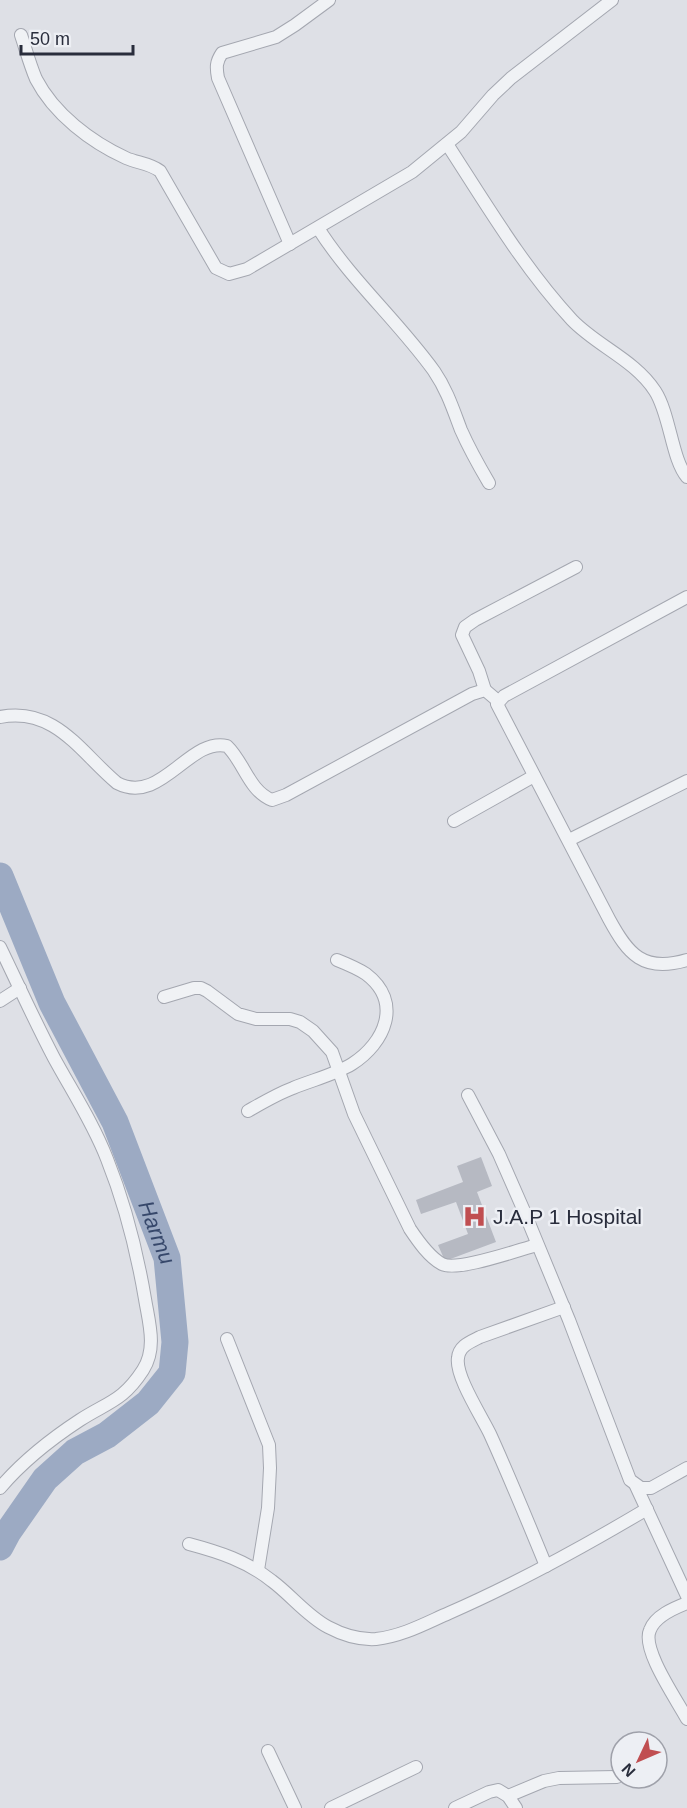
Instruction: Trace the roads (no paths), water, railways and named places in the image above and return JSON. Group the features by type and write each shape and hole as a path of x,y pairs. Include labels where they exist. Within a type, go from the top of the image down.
{"street":[{"path":"290,244 218,78 217,60 222,53 276,37 329,0"},
{"path":"21,35 35,77 61,113 78,128 126,158 153,166 160,171 216,268 229,274 247,269 412,172 447,144 511,78 612,0"},
{"path":"447,144 501,228 546,290 581,329 634,368 656,392 667,418 681,468 687,477"},
{"path":"318,228 346,267 404,332 436,374 448,395 466,442 489,483"},
{"path":"576,567 508,601 465,627 462,635 485,690 498,701 499,711 626,948 637,957 649,962 664,964 687,960"},
{"path":"498,701 687,597"},
{"path":"0,717 17,714 52,725 66,734 117,783 128,789 147,787 213,745 227,746 235,753 257,790 272,800 286,795 472,694 485,690"},
{"path":"454,821 534,776"},
{"path":"569,840 687,781"},
{"path":"0,947 51,1052 108,1159 140,1269 151,1337 151,1353 132,1386 116,1401 68,1429 26,1462 0,1488"},
{"path":"248,1111 290,1089 352,1064 371,1048 384,1028 388,1012 381,991 375,982 366,974 337,960"},
{"path":"0,1001 20,988"},
{"path":"164,997 201,988 228,1008 247,1017 290,1018 313,1031 332,1052 354,1114 406,1221 415,1237 436,1260 448,1266 457,1266 537,1245"},
{"path":"468,1095 499,1154 564,1307 626,1472 636,1486 687,1596"},
{"path":"546,1566 489,1434 461,1377 458,1356 467,1343 564,1307"},
{"path":"227,1339 269,1445 268,1508 258,1570"},
{"path":"636,1486 651,1488 687,1468"},
{"path":"189,1544 232,1557 258,1570 328,1627 360,1639 375,1639 408,1632 474,1602 546,1566 647,1509"},
{"path":"687,1603 662,1615 648,1631 648,1641 661,1672 687,1719"},
{"path":"268,1751 295,1808"},
{"path":"331,1808 416,1767"},
{"path":"508,1796 544,1781 559,1778 609,1777"},
{"path":"455,1808 498,1790 508,1796 516,1808"}],"waterway":[{"name":"Harmu","path":"0,876 52,1003 115,1122 167,1258 175,1342 172,1373 148,1403 107,1435 75,1452 45,1479 0,1547"}],"place":[{"name":"J.A.P 1 Hospital","path":"475,1217"}]}
